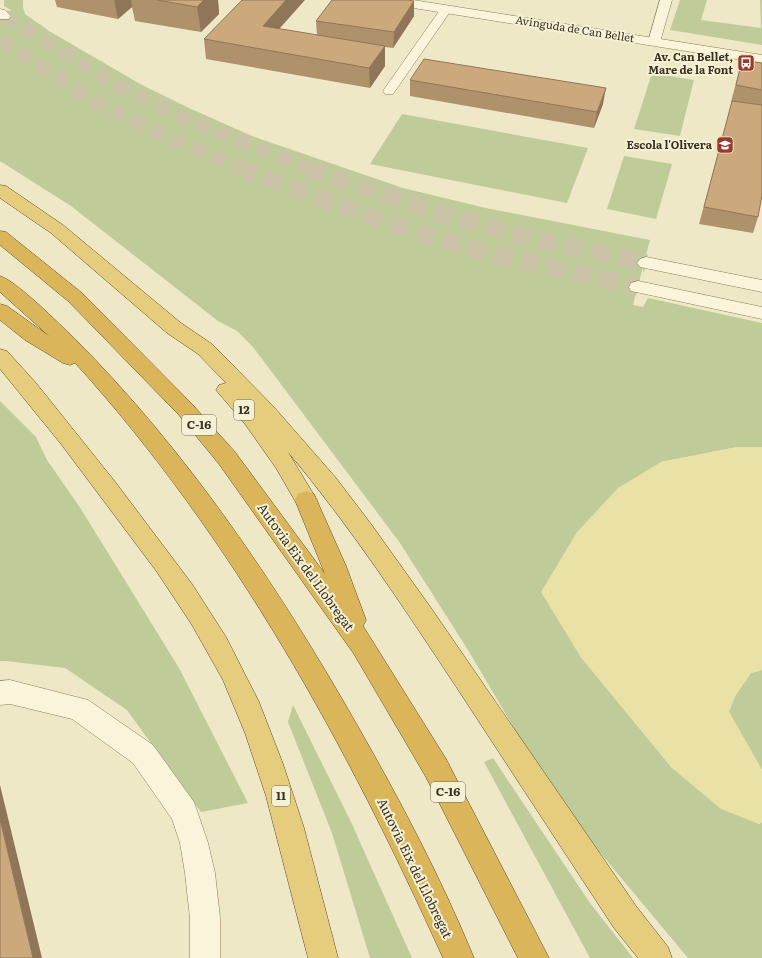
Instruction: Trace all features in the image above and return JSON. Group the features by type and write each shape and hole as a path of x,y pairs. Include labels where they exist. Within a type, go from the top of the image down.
{"highway":[{"path":"0,190 57,228 174,328 205,349 266,411 337,496 363,530 418,608 624,917 657,958"},
{"name":"Autovia Eix del Llobregat","path":"0,236 75,297 185,409 227,458 364,646 436,768 534,958"},
{"name":"Autovia Eix del Llobregat","path":"0,282 56,332 100,377 144,428 184,479 243,560 285,626 340,721 402,836 459,958"},
{"path":"0,310 32,334 100,377"},
{"name":"12","path":"174,328 192,352 252,419 284,462 306,500 334,566 364,646"},
{"name":"11","path":"0,356 47,410 171,570 211,633 246,701 283,802 323,958"}],"street":[{"name":"Avinguda de Can Bellet","path":"388,0 449,4 654,42 762,59"},
{"path":"654,42 666,0"},
{"path":"389,91 449,4"},
{"path":"646,263 762,286"},
{"path":"638,287 762,313"},
{"path":"0,694 10,692 79,709 143,754 184,812 194,842 200,873 205,918 205,958"}],"green space":[{"path":"4,0 23,0 25,14 49,31 142,85 252,136 403,188 486,208 650,240 633,305 643,307 648,298 762,323 762,447 737,447 661,462 580,656 672,768 759,824 762,822 762,958 688,958 557,801 468,650 400,543 253,347 237,331 218,321 71,206 0,161 0,19 11,10 4,6"},
{"path":"680,0 707,0 701,20 761,28 760,0 762,0 762,45 670,30"},
{"path":"652,73 694,80 680,136 634,129"},
{"path":"402,114 588,148 567,203 370,164"},
{"path":"624,156 672,164 656,219 607,209"},
{"path":"0,401 36,437 47,460 81,509 179,668 248,803 201,812 127,710 65,668 0,661"},
{"path":"762,670 762,770 729,712 735,696 751,673"},
{"path":"293,705 351,822 412,958 370,958 332,833 288,722"},
{"path":"493,758 590,903 633,958 590,958 484,762"}],"sand":[{"path":"737,447 762,447 762,670 751,673 735,696 729,712 762,770 762,822 759,824 721,809 672,768 580,656 541,592 577,532 618,488 661,462"}],"building":[{"path":"157,0 204,0 197,7"},
{"path":"242,0 286,0 263,26 385,46 369,68 204,39"},
{"path":"332,0 414,1 394,32 316,21"},
{"path":"424,59 606,88 597,112 410,80"},
{"path":"742,60 762,63 762,90 736,85"},
{"name":"Escola l'Olivera","path":"732,101 762,105 762,195 758,217 704,207"},
{"path":"0,819 33,958 0,958"}],"tunnel":[{"path":"4,16 122,88 177,115 310,169"},
{"path":"0,40 94,101 151,130 242,169"},
{"path":"239,168 417,233 503,257 638,287"},
{"path":"307,168 435,212 516,235 646,263"}],"place":[{"name":"Av. Can Bellet, Mare de la Font","path":"746,63"},
{"name":"Escola l'Olivera","path":"725,145"}]}
